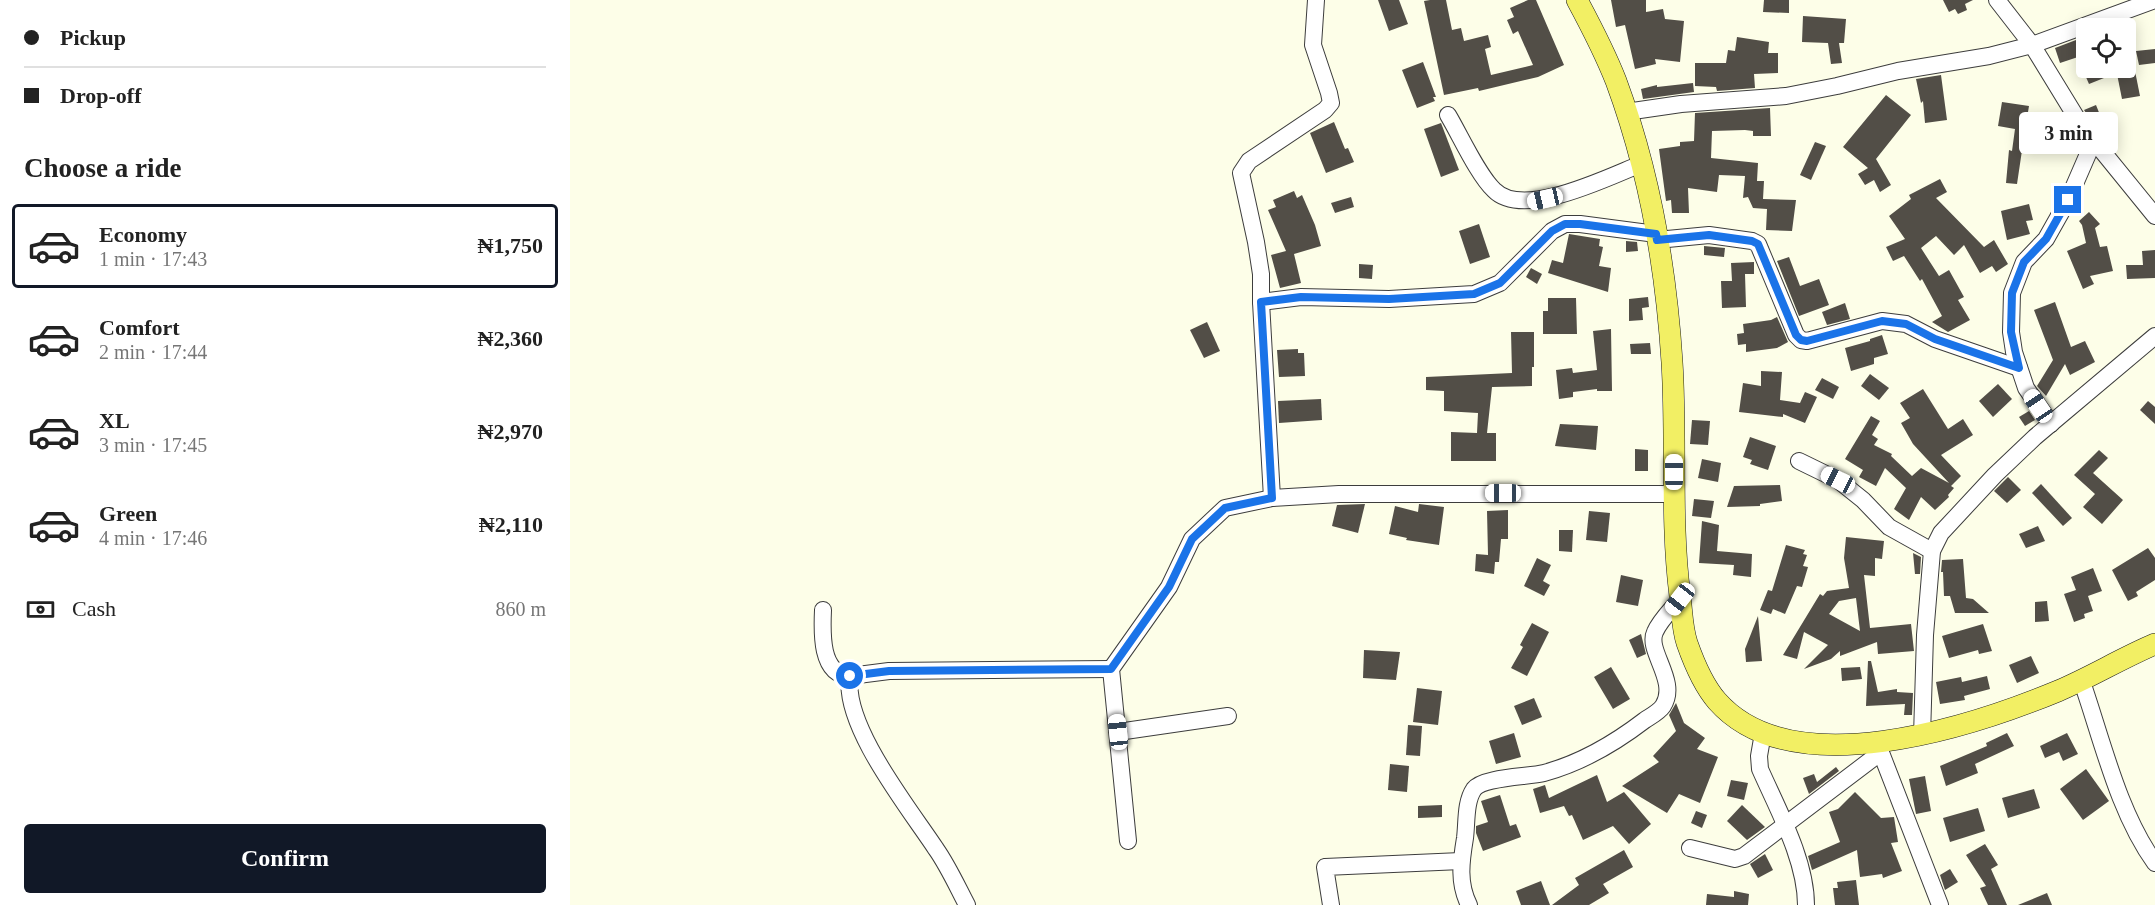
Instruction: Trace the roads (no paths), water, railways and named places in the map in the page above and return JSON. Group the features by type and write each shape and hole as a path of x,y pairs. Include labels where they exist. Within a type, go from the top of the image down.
{"main road":[{"path":"1577,0 1615,79 1641,164 1657,237 1672,363 1675,563 1687,642 1700,675 1717,701 1742,722 1763,733 1793,741 1862,744 1879,747 2006,711 2082,680 2155,644"}],"street":[{"path":"1272,498 1261,274 1241,173 1249,161 1325,110 1331,103 1313,45 1316,0"},
{"path":"1997,0 2032,45 2081,125 2155,216"},
{"path":"1626,112 1693,103 1786,96 1899,71 1989,56 2032,45 2155,0"},
{"path":"1448,115 1494,191 1508,198 1530,202 1560,195 1641,164"},
{"path":"2051,424 2026,388 2019,368 2011,332 2012,293 2024,262 2046,239 2068,200 2094,140"},
{"path":"1261,302 1301,297 1389,299 1474,294 1500,283 1552,231 1565,224 1580,224 1657,237 1709,235 1752,241 1758,244 1796,335 1801,340 1807,341 1882,321 1906,324 1935,339 2019,368"},
{"path":"1922,736 1925,635 1932,551 1941,533 1995,475 2155,336"},
{"path":"1799,460 1838,480 1863,500 1888,527 1932,551"},
{"path":"1128,841 1111,669 1169,587 1192,539 1225,508 1272,498 1339,494 1674,494"},
{"path":"1469,905 1461,881 1461,861 1470,797 1476,787 1490,782 1543,773 1583,759 1618,739 1662,707 1667,696 1666,681 1653,640 1655,632 1680,599"},
{"path":"822,610 822,628 828,663 833,670 843,676 889,671 1111,669"},
{"path":"850,676 849,696 876,760 938,851 967,905"},
{"path":"2082,680 2122,800 2140,841 2155,863"},
{"path":"1118,732 1228,716"},
{"path":"1763,733 1759,756 1760,769 1795,849 1806,905"},
{"path":"1690,848 1735,859 1744,856 1879,747 1940,905"},
{"path":"1331,905 1325,867 1461,861"}]}
